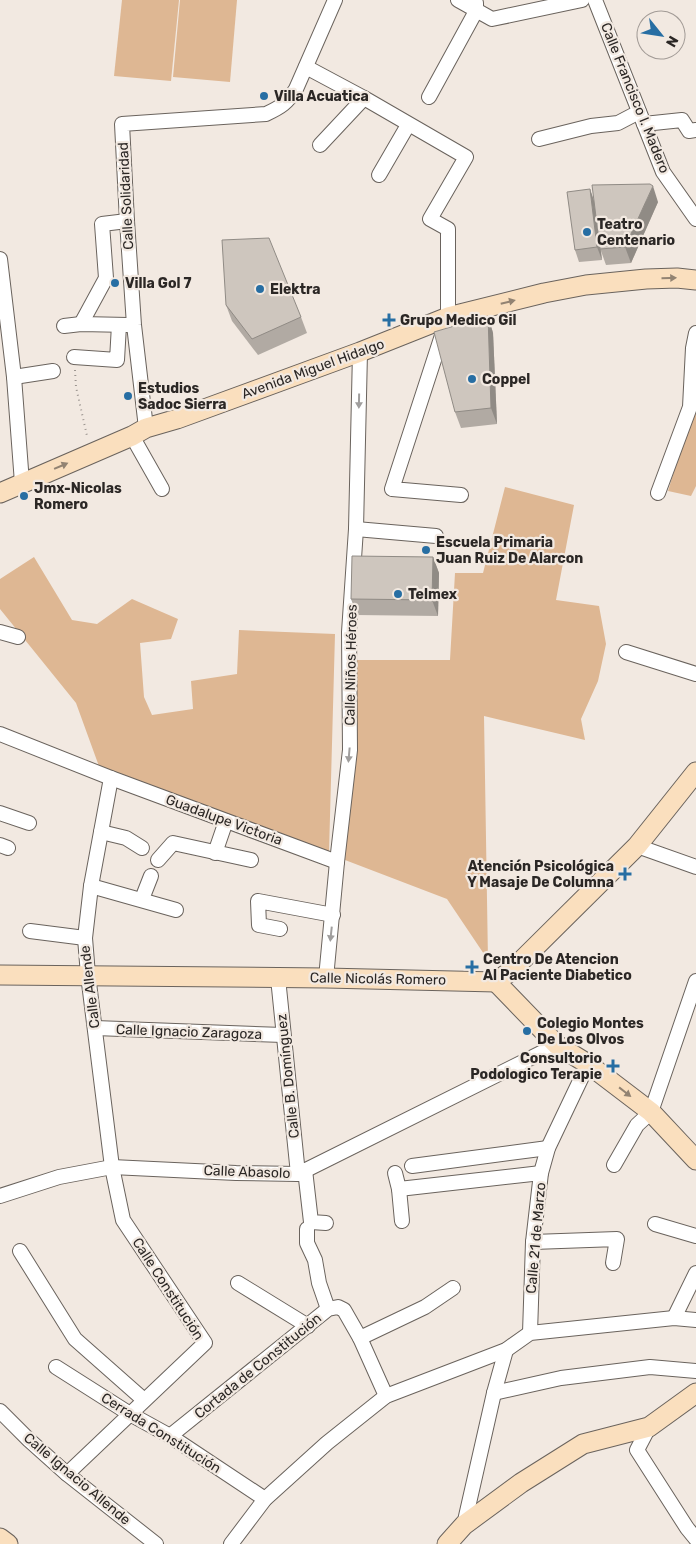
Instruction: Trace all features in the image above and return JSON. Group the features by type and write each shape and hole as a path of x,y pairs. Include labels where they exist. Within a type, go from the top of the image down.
{"main road":[{"name":"Avenida Miguel Hidalgo","path":"0,493 139,432 177,420 360,352 448,317 544,293 586,285 646,279 677,278 696,280"},
{"path":"696,772 637,846 512,970 496,982 557,1045 588,1064 651,1112 696,1160"},
{"name":"Calle Nicolás Romero","path":"0,975 326,978 496,982"},
{"path":"447,1544 464,1525 521,1483 584,1444 649,1427 696,1393"}],"street":[{"name":"Calle Solidaridad","path":"139,432 122,124 266,114 281,107 296,89 335,0"},
{"path":"458,0 476,5 492,19 582,0"},
{"name":"Calle Francisco I. Madero","path":"595,0 663,172 696,219"},
{"path":"429,97 476,5"},
{"path":"306,67 466,157 430,219 448,230 448,317 392,489 461,495"},
{"path":"320,145 364,98"},
{"path":"538,139 591,126 642,118 682,120 689,131 696,130"},
{"path":"379,175 408,124"},
{"path":"81,324 106,278 102,224 127,221"},
{"path":"0,258 14,377 22,483"},
{"path":"64,326 81,324 134,326"},
{"path":"74,357 117,360 118,325"},
{"path":"658,493 690,407 693,348 696,332"},
{"name":"Calle Niños Héroes","path":"326,978 350,750 349,632 356,529 360,352"},
{"path":"14,377 53,372"},
{"path":"139,432 162,489"},
{"path":"356,529 436,536"},
{"path":"0,632 18,637"},
{"path":"626,652 696,674"},
{"name":"Guadalupe Victoria","path":"0,734 111,778 337,862"},
{"name":"Calle Allende","path":"111,778 91,886 85,938 112,1167"},
{"path":"0,813 30,823"},
{"path":"215,853 226,821"},
{"path":"101,832 126,838 142,848"},
{"path":"158,860 173,843 251,860"},
{"path":"637,846 696,866"},
{"path":"142,899 151,876"},
{"path":"91,886 176,910"},
{"path":"280,928 260,925 258,901 333,915"},
{"path":"30,931 85,938"},
{"name":"Calle B. Domínguez","path":"278,978 283,1035 311,1222 326,1223"},
{"path":"614,1165 637,1125 651,1112 696,981"},
{"name":"Calle Ignacio Zaragoza","path":"96,1028 283,1035"},
{"name":"Calle Abasolo","path":"0,1196 59,1177 112,1167 236,1173 302,1172 557,1045"},
{"name":"Calle 21 de Marzo","path":"530,1333 533,1242 541,1173 548,1148 588,1064"},
{"path":"412,1166 548,1148"},
{"name":"Calle Constitución","path":"67,1474 205,1343 123,1220 112,1167"},
{"path":"395,1173 399,1189 402,1221"},
{"path":"399,1189 541,1173"},
{"path":"654,1224 696,1236"},
{"path":"307,1229 307,1243 316,1260 319,1283 328,1309"},
{"path":"533,1242 616,1239 613,1263"},
{"path":"20,1251 75,1338 144,1400"},
{"path":"674,1318 696,1273"},
{"path":"238,1283 308,1326"},
{"path":"360,1338 424,1307 453,1288"},
{"name":"Cortada de Constitución","path":"170,1436 328,1309 338,1307 344,1310 360,1338 386,1396"},
{"path":"231,1544 265,1499 327,1443 386,1396 506,1350 530,1333 674,1318 696,1320"},
{"path":"464,1525 494,1393 506,1350"},
{"path":"494,1393 561,1378 650,1367 696,1371"},
{"name":"Cerrada Constitución","path":"56,1368 130,1414 170,1436 265,1499"},
{"name":"Calle Ignacio Allende","path":"0,1411 67,1474 156,1544"},
{"path":"649,1427 637,1450 693,1531"}],"path":[{"path":"74,357 76,387 87,436"}],"shaded area":[{"path":"122,0 179,0 171,81 114,76"},
{"path":"180,0 237,0 230,82 173,77"},
{"path":"696,400 696,486 691,496 668,491"},
{"path":"505,487 574,505 556,600 599,606 606,644 598,681 581,719 585,740 484,716 488,960 447,899 345,860 355,660 450,660 455,573 483,573"},
{"path":"34,557 72,620 97,624 132,599 178,619 171,639 140,643 144,697 152,715 193,709 191,681 237,674 239,630 335,634 329,853 100,769 76,703 0,609 0,579"}],"building":[{"path":"650,184 653,186 625,247 600,249 592,185"},
{"name":"Teatro Centenario","path":"590,189 597,247 575,250 567,192"},
{"name":"Elektra","path":"269,238 301,317 252,339 226,305 222,240"},
{"name":"Coppel","path":"488,316 491,408 455,412 434,332"},
{"path":"352,556 433,557 432,600 351,599"}],"place":[{"name":"Villa Acuatica","path":"264,96"},
{"name":"Teatro Centenario","path":"587,232"},
{"name":"Villa Gol 7","path":"115,283"},
{"name":"Elektra","path":"260,289"},
{"name":"Grupo Medico Gil","path":"389,320"},
{"name":"Coppel","path":"472,379"},
{"name":"Estudios Sadoc Sierra","path":"128,396"},
{"name":"Jmx-Nicolas Romero","path":"24,496"},
{"name":"Escuela Primaria Juan Ruiz De Alarcon","path":"426,550"},
{"name":"Telmex","path":"398,594"},
{"name":"Atención Psicológica Y Masaje De Columna","path":"625,874"},
{"name":"Centro De Atencion Al Paciente Diabetico","path":"472,967"},
{"name":"Colegio Montes De Los Olvos","path":"527,1031"},
{"name":"Consultorio Podologico Terapie","path":"613,1066"}]}
